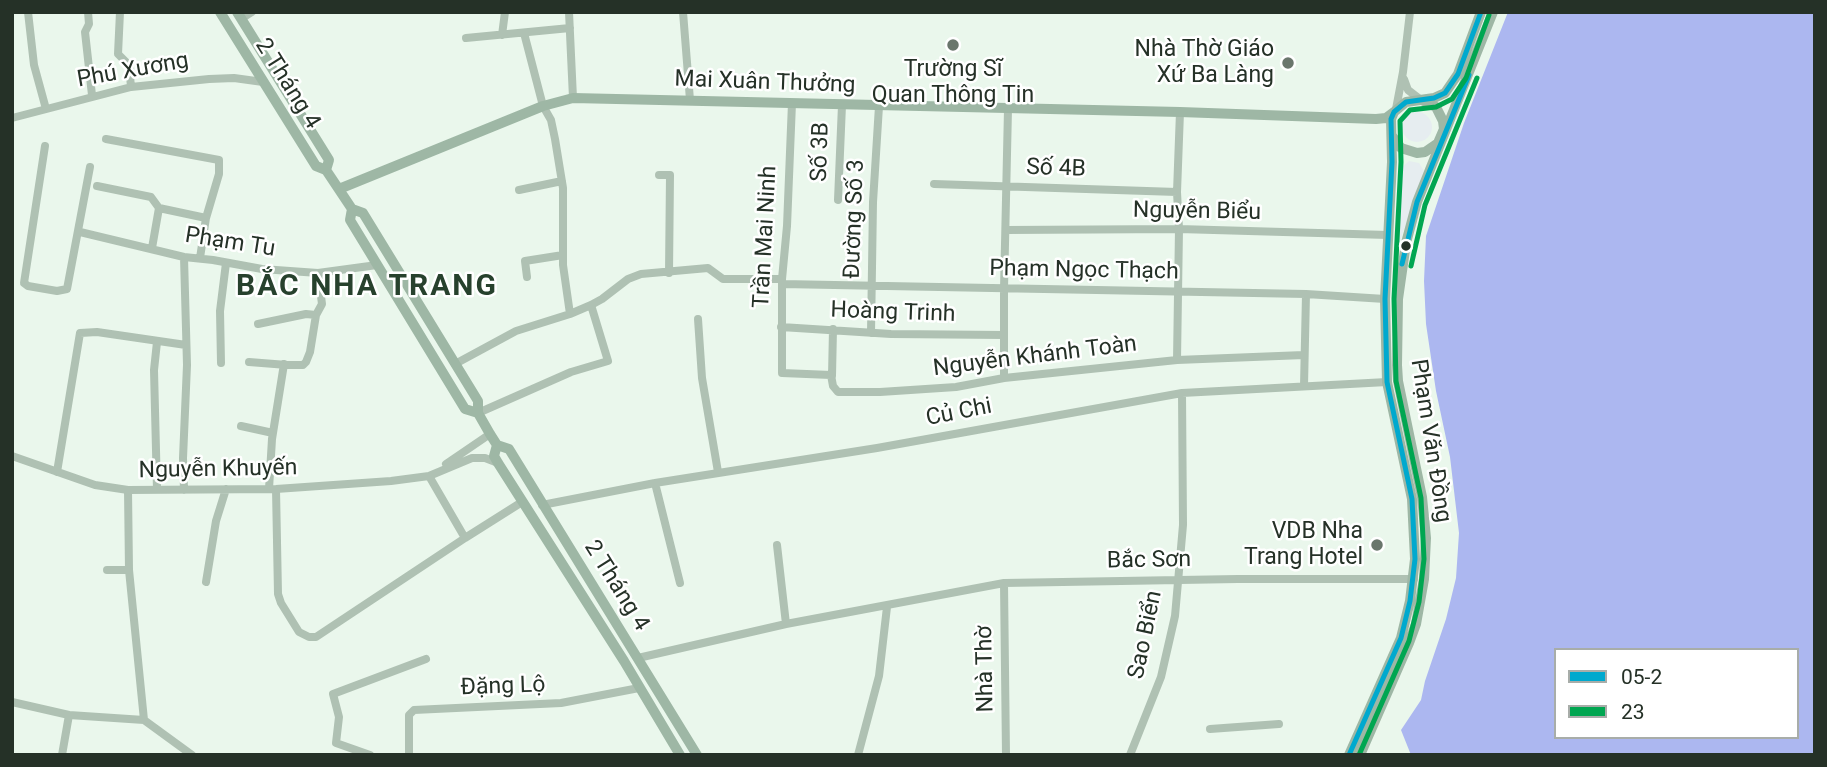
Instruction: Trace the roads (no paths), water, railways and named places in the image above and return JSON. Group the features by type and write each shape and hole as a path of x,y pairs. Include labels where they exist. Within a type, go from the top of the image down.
{"main road":[{"name":"2 Tháng 4","path":"220,12 316,166 326,170 352,209 363,213 478,401 478,413 490,435 497,445 509,449 697,755"},
{"path":"1392,135 1390,128 1394,112 1406,102 1445,93 1453,84 1481,12"},
{"name":"Phạm Văn Đồng","path":"1360,755 1416,624 1419,579 1426,538 1422,497 1398,381 1396,328 1406,243 1417,202 1493,12"},
{"name":"2 Tháng 4","path":"239,16 329,160 326,170"},
{"name":"Mai Xuân Thưởng","path":"339,189 542,106 573,98 1180,112 1376,120 1390,117 1394,112"},
{"path":"1376,120 1387,127 1401,148 1417,153 1432,149 1444,129 1441,114 1436,107 1422,100"},
{"name":"Phạm Văn Đồng","path":"1349,755 1401,638 1419,579 1412,499 1387,382 1385,299 1392,135"},
{"name":"2 Tháng 4","path":"352,209 350,220 465,409 478,413"},
{"path":"1387,382 1398,381"},
{"name":"2 Tháng 4","path":"497,445 494,456 498,463 624,661 680,755"},
{"path":"624,661 638,658"}],"street":[{"path":"28,12 34,65 46,109"},
{"path":"88,12 89,24 85,32 92,95"},
{"path":"120,12 118,54 129,65 131,86"},
{"path":"239,16 252,12"},
{"path":"502,35 505,12"},
{"path":"569,12 573,98"},
{"path":"683,12 690,100"},
{"path":"1394,112 1399,101 1410,12"},
{"path":"466,38 570,28"},
{"path":"524,33 542,106 551,120 562,181 563,255 570,314"},
{"path":"1403,72 1408,90 1422,100"},
{"name":"Phú Xương","path":"12,118 131,86 234,78 263,82"},
{"name":"Trần Mai Ninh","path":"792,103 782,281 782,373 832,376"},
{"name":"Số 3B","path":"838,200 842,105"},
{"name":"Đường Số 3","path":"871,333 873,202 879,106"},
{"path":"1004,378 1008,109"},
{"path":"1177,360 1180,112"},
{"path":"106,139 217,158 220,164 219,174 206,218 200,258"},
{"path":"45,146 24,283 57,291 67,289 80,232 90,167"},
{"path":"659,175 670,175 669,273"},
{"path":"519,190 562,181"},
{"name":"Số 4B","path":"933,184 1177,192"},
{"path":"97,186 151,197 159,208 206,218"},
{"path":"152,248 159,208"},
{"name":"Nguyễn Biểu","path":"1006,230 1179,229 1388,235"},
{"name":"Phạm Tu","path":"80,232 184,257 273,271 318,273 377,265"},
{"path":"527,277 525,261 563,255"},
{"path":"184,257 184,490"},
{"path":"221,363 220,311 226,264"},
{"path":"454,364 509,334 591,305 628,279 648,273 708,268 723,279 782,281"},
{"path":"248,362 303,365 306,362 316,315 322,304 318,273"},
{"name":"Phạm Ngọc Thạch","path":"782,281 1004,289 1306,294 1385,299"},
{"path":"1304,386 1306,294"},
{"path":"478,413 571,372 608,361 591,305"},
{"path":"258,324 306,314 316,315"},
{"path":"698,319 702,378 718,472"},
{"name":"Hoàng Trinh","path":"781,327 871,333 1004,335"},
{"path":"832,329 832,376"},
{"path":"58,472 80,333 105,333 186,345"},
{"path":"157,342 154,370 157,490"},
{"name":"Nguyễn Khánh Toàn","path":"832,376 835,389 844,393 956,387 1004,378 1177,360 1304,355"},
{"path":"284,365 273,433 272,489 278,594 281,604 299,632 316,637 522,502"},
{"name":"Củ Chi","path":"542,505 655,483 877,448 1182,393 1387,382"},
{"name":"Sao Biển","path":"1130,755 1166,660 1175,616 1183,525 1182,393"},
{"path":"241,426 273,433"},
{"name":"Nguyễn Khuyến","path":"429,475 490,435"},
{"name":"Nguyễn Khuyến","path":"12,456 95,485 128,491 272,489 391,481 429,475 472,458 485,458 498,463"},
{"path":"429,475 465,538"},
{"path":"655,483 680,583"},
{"path":"206,582 216,521 226,489"},
{"path":"128,491 130,570 144,720"},
{"path":"777,545 786,624"},
{"path":"107,570 130,570"},
{"name":"Bắc Sơn","path":"638,658 786,624 1004,583 1419,579"},
{"name":"Nhà Thờ","path":"1004,583 1006,755"},
{"path":"858,755 879,676 887,607"},
{"path":"333,755 339,717 333,699 334,692 426,659"},
{"name":"Đặng Lộ","path":"409,755 409,715 414,710 561,703 639,688"},
{"path":"12,702 69,715 144,720 192,755"},
{"path":"62,755 69,715"},
{"path":"1210,729 1279,724"},
{"path":"336,743 370,755"}],"water":[{"path":"1508,12 1815,12 1815,755 1411,755 1401,730 1421,700 1446,619 1456,578 1459,533 1450,457 1426,324 1426,236 1464,123"}],"place":[{"name":"Trường Sĩ Quan Thông Tin","path":"953,45"},
{"name":"Nhà Thờ Giáo Xứ Ba Làng","path":"1288,63"},
{"name":"VDB Nha Trang Hotel","path":"1377,545"}],"district":[{"name":"BẮC NHA TRANG","path":"367,287"}]}
